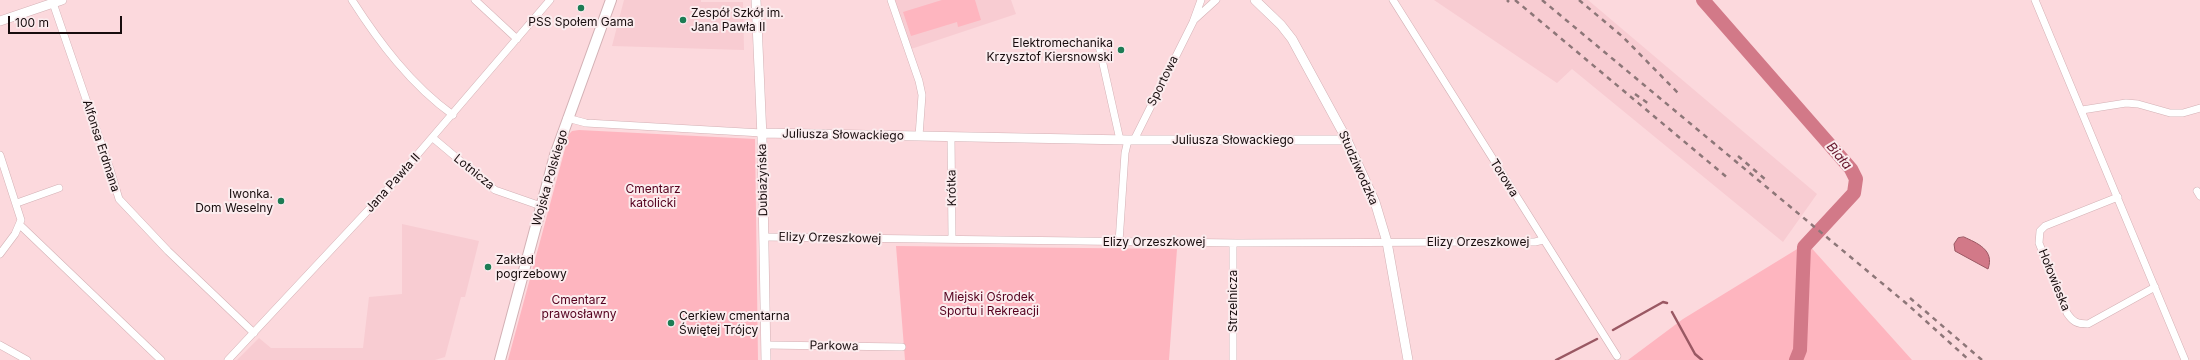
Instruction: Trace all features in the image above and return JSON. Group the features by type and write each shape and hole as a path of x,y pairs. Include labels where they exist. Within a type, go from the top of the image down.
{"main road":[{"name":"Wojska Polskiego","path":"500,360 541,206 567,118 611,0"}],"street":[{"path":"0,22 62,0"},
{"path":"352,0 389,53 427,94 453,114"},
{"path":"475,0 517,39"},
{"name":"Jana Pawła II","path":"228,360 354,228 433,138 550,0"},
{"name":"Dubiażyńska","path":"756,0 762,133 766,360"},
{"path":"891,0 919,81 922,95 919,136"},
{"name":"Sportowa","path":"1119,242 1127,140 1193,22 1201,0"},
{"name":"Sportowa","path":"1193,22 1216,0"},
{"name":"Studziwodzka","path":"1255,0 1281,25 1292,39 1347,140 1375,202 1387,242 1408,360"},
{"name":"Torowa","path":"1393,0 1617,356"},
{"path":"2037,0 2185,360"},
{"name":"Alfonsa Erdmana","path":"53,3 110,170 117,196 174,256 254,333"},
{"path":"1099,46 1127,140"},
{"path":"2082,110 2126,103 2138,104 2170,113 2182,113 2200,108"},
{"name":"Juliusza Słowackiego","path":"567,118 586,123 762,133 1127,140 1347,140"},
{"name":"Krótka","path":"951,137 952,239"},
{"name":"Lotnicza","path":"433,138 495,190 541,206"},
{"path":"0,155 20,214 20,225 0,254"},
{"path":"16,203 59,188"},
{"name":"Hołowieska","path":"2118,197 2046,226 2040,231 2039,243 2067,313 2072,321 2078,324 2088,324 2155,287"},
{"path":"20,225 160,360"},
{"name":"Elizy Orzeszkowej","path":"764,237 1233,243 1535,242 1543,240"},
{"name":"Strzelnicza","path":"1233,243 1233,360"},
{"path":"0,345 27,360"},
{"name":"Parkowa","path":"766,345 902,347"}],"shaded area":[{"path":"624,0 701,0 701,2 743,2 744,50 612,46"},
{"path":"893,0 1011,0 1016,14 911,49"},
{"path":"1434,0 1588,0 1817,194 1783,242 1572,69 1557,83"},
{"path":"402,224 479,241 465,297 461,297 445,357 435,360 237,360 259,338 271,348 363,348 369,297 402,294"},
{"path":"1964,237 1984,248 1987,252 1990,262 1988,269 1955,251 1954,244 1958,238"}],"green space":[{"path":"942,0 975,0 981,20 958,27 957,22 911,36 903,12"},
{"path":"579,130 755,139 758,360 508,360 569,134 572,131"},
{"path":"1807,243 1912,360 1628,360 1683,319"},
{"name":"Miejski Ośrodek Sportu i Rekreacji","path":"896,246 1177,249 1169,360 905,360"}],"waterway":[{"name":"Biała","path":"1703,0 1851,169 1856,179 1854,193 1804,247 1800,350 1796,360"},
{"path":"1613,330 1663,302 1667,303"},
{"path":"1672,312 1695,354 1702,360"},
{"path":"1556,360 1597,339"}],"railway":[{"path":"1515,0 1729,179"},
{"path":"1542,0 1907,304 1969,360"},
{"path":"1579,0 1623,37 1678,93"},
{"path":"1635,94 1649,104"},
{"path":"1738,156 1766,180"},
{"path":"1910,298 1982,360"}],"place":[{"name":"PSS Społem Gama","path":"581,8"},
{"name":"Zespół Szkół im. Jana Pawła II","path":"683,20"},
{"name":"Elektromechanika Krzysztof Kiersnowski","path":"1121,50"},
{"name":"Iwonka. Dom Weselny","path":"281,201"},
{"name":"Zakład pogrzebowy","path":"488,267"},
{"name":"Cerkiew cmentarna Świętej Trójcy","path":"671,323"}],"park label":[{"name":"Cmentarz katolicki","path":"653,196"},
{"name":"Cmentarz prawosławny","path":"579,307"}]}
